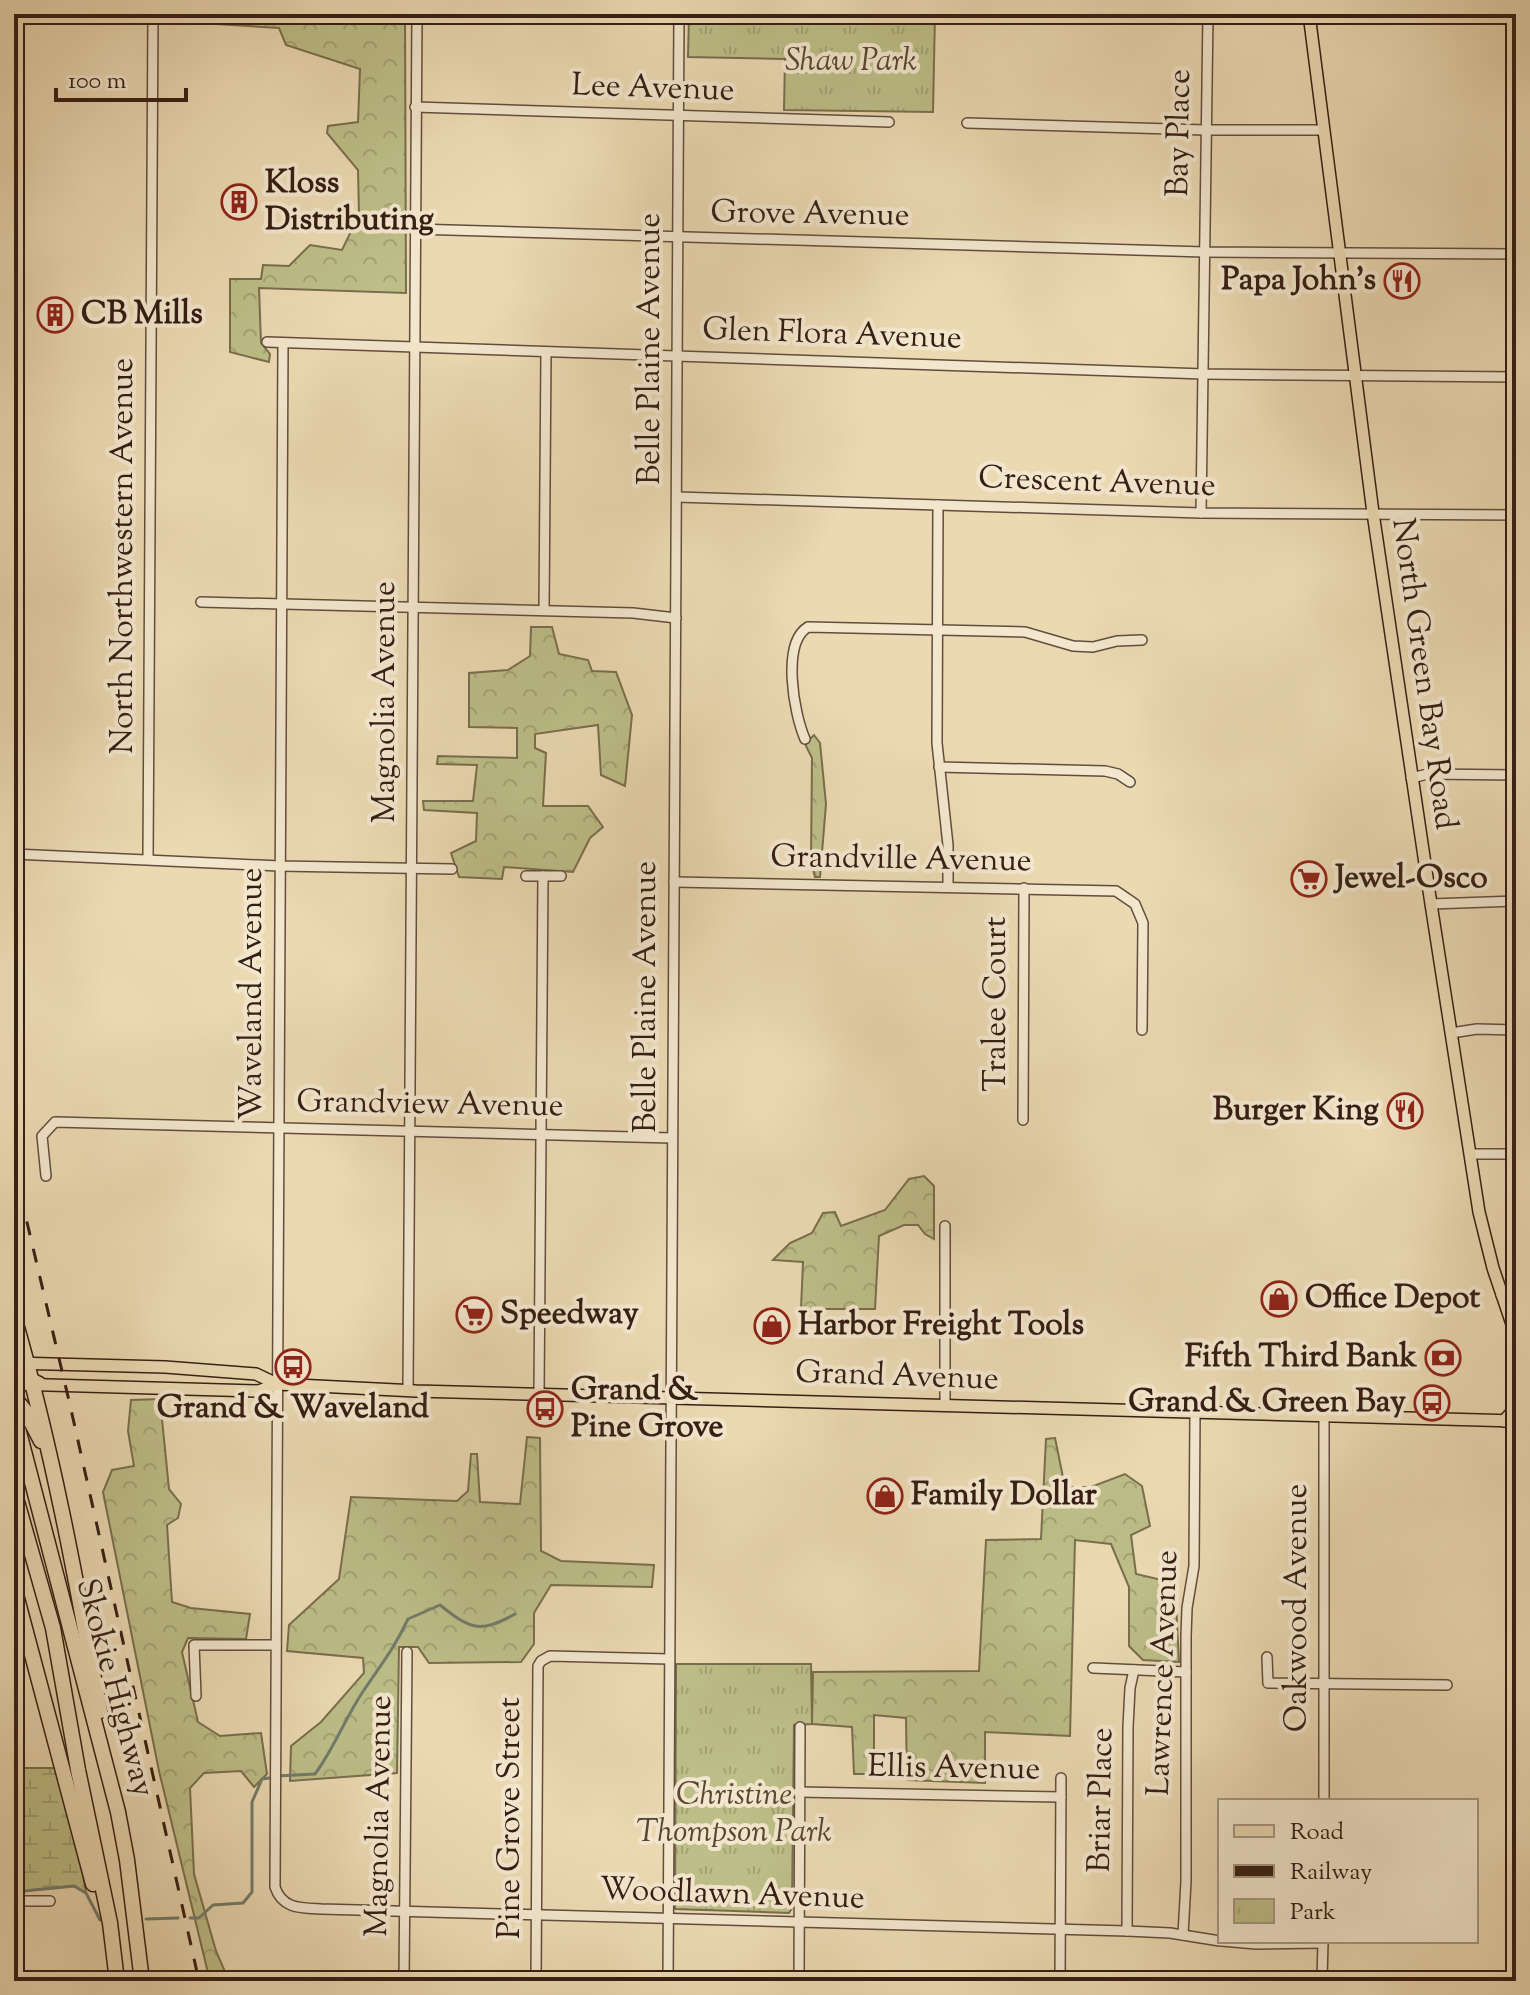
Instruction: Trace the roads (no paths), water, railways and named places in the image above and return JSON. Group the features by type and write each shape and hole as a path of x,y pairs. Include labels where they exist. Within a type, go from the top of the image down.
{"highway":[{"path":"14,1317 24,1366 36,1384 68,1536 118,1812"},
{"path":"14,1397 50,1455"},
{"name":"Skokie Highway","path":"14,1413 36,1507 118,1812 142,1981"},
{"name":"Skokie Highway","path":"16,1498 53,1628 110,1923 116,1981"},
{"path":"14,1587 91,1873 116,1981"},
{"path":"127,1860 151,1981"}],"main road":[{"name":"North Green Bay Road","path":"1309,14 1373,513 1411,778 1484,1234 1516,1336"},
{"name":"Grand Avenue","path":"24,1366 256,1374 277,1384 408,1391 945,1404 1512,1423"},
{"name":"Grand Avenue","path":"14,1384 259,1391 277,1384"},
{"path":"1512,1423 1516,1407"}],"street":[{"name":"North Northwestern Avenue","path":"148,859 153,14"},
{"name":"Magnolia Avenue","path":"408,1391 417,14"},
{"name":"Belle Plaine Avenue","path":"668,1981 679,14"},
{"name":"Bay Place","path":"1204,374 1208,14"},
{"name":"Lee Avenue","path":"415,107 889,122"},
{"path":"967,123 1323,130"},
{"path":"1511,608 1516,150"},
{"name":"Grove Avenue","path":"414,229 1205,252 1516,254"},
{"name":"Glen Flora Avenue","path":"267,342 1204,374 1515,377"},
{"name":"Waveland Avenue","path":"282,1901 275,1887 283,343"},
{"path":"544,610 546,352"},
{"path":"1201,513 1204,374"},
{"name":"Crescent Avenue","path":"677,497 1201,513 1514,515"},
{"path":"938,505 939,767 948,845 948,886"},
{"path":"201,602 544,610 676,618"},
{"path":"805,739 794,698 794,646 801,631 816,626 1025,632 1083,647 1142,640"},
{"path":"939,767 1105,771 1118,774 1130,782"},
{"path":"1411,778 1428,774 1516,775"},
{"path":"14,854 279,866 452,869"},
{"path":"526,876 561,876"},
{"path":"539,1394 543,876"},
{"name":"Grandville Avenue","path":"674,882 1111,890 1126,895 1135,904 1143,923 1142,1030"},
{"name":"Tralee Court","path":"1023,1120 1024,888"},
{"path":"1431,904 1516,901"},
{"path":"1451,1033 1477,1029 1516,1030"},
{"name":"Grandview Avenue","path":"46,1176 42,1136 55,1122 672,1138"},
{"path":"1470,1154 1516,1154"},
{"path":"945,1226 945,1404"},
{"path":"1501,1295 1516,1290"},
{"name":"Lawrence Avenue","path":"1183,1935 1187,1608 1194,1566 1195,1412"},
{"name":"Oakwood Avenue","path":"1324,1416 1324,1799"},
{"path":"196,1696 194,1645 276,1645"},
{"name":"Magnolia Avenue","path":"404,1981 407,1652"},
{"name":"Pine Grove Street","path":"536,1981 538,1666 550,1656 669,1659"},
{"path":"1267,1657 1268,1683 1447,1685"},
{"path":"1093,1668 1186,1672"},
{"name":"Briar Place","path":"1127,1931 1128,1727 1134,1670"},
{"path":"799,1981 800,1727"},
{"path":"1060,1981 1061,1778"},
{"name":"Ellis Avenue","path":"799,1792 1061,1797"},
{"path":"14,1901 50,1901"},
{"name":"Woodlawn Avenue","path":"282,1901 296,1907 405,1912 1127,1931 1218,1941"},
{"path":"1322,1981 1323,1943"}],"waterway":[{"path":"277,1776 315,1774 408,1619 440,1605 467,1624 475,1626 492,1624 515,1614"},
{"path":"190,1918 199,1918 213,1905 243,1903 252,1892 252,1802 262,1779 269,1778"},
{"path":"14,1892 74,1886 86,1893 100,1920"},
{"path":"146,1919 178,1918"}],"railway":[{"path":"14,1132 21,1178"},
{"path":"14,1167 199,1981"}],"place":[{"name":"Kloss Distributing","path":"239,202"},
{"name":"Papa John's","path":"1402,281"},
{"name":"CB Mills","path":"55,315"},
{"name":"Jewel-Osco","path":"1309,879"},
{"name":"Burger King","path":"1405,1111"},
{"name":"Office Depot","path":"1279,1299"},
{"name":"Speedway","path":"474,1315"},
{"name":"Harbor Freight Tools","path":"772,1326"},
{"name":"Fifth Third Bank","path":"1443,1358"},
{"name":"Grand & Waveland","path":"293,1367"},
{"name":"Grand & Green Bay","path":"1432,1403"},
{"name":"Grand & Pine Grove","path":"545,1409"},
{"name":"Family Dollar","path":"885,1496"}],"park label":[{"name":"Shaw Park","path":"851,62"},
{"name":"Christine Thompson Park","path":"734,1814"}]}
